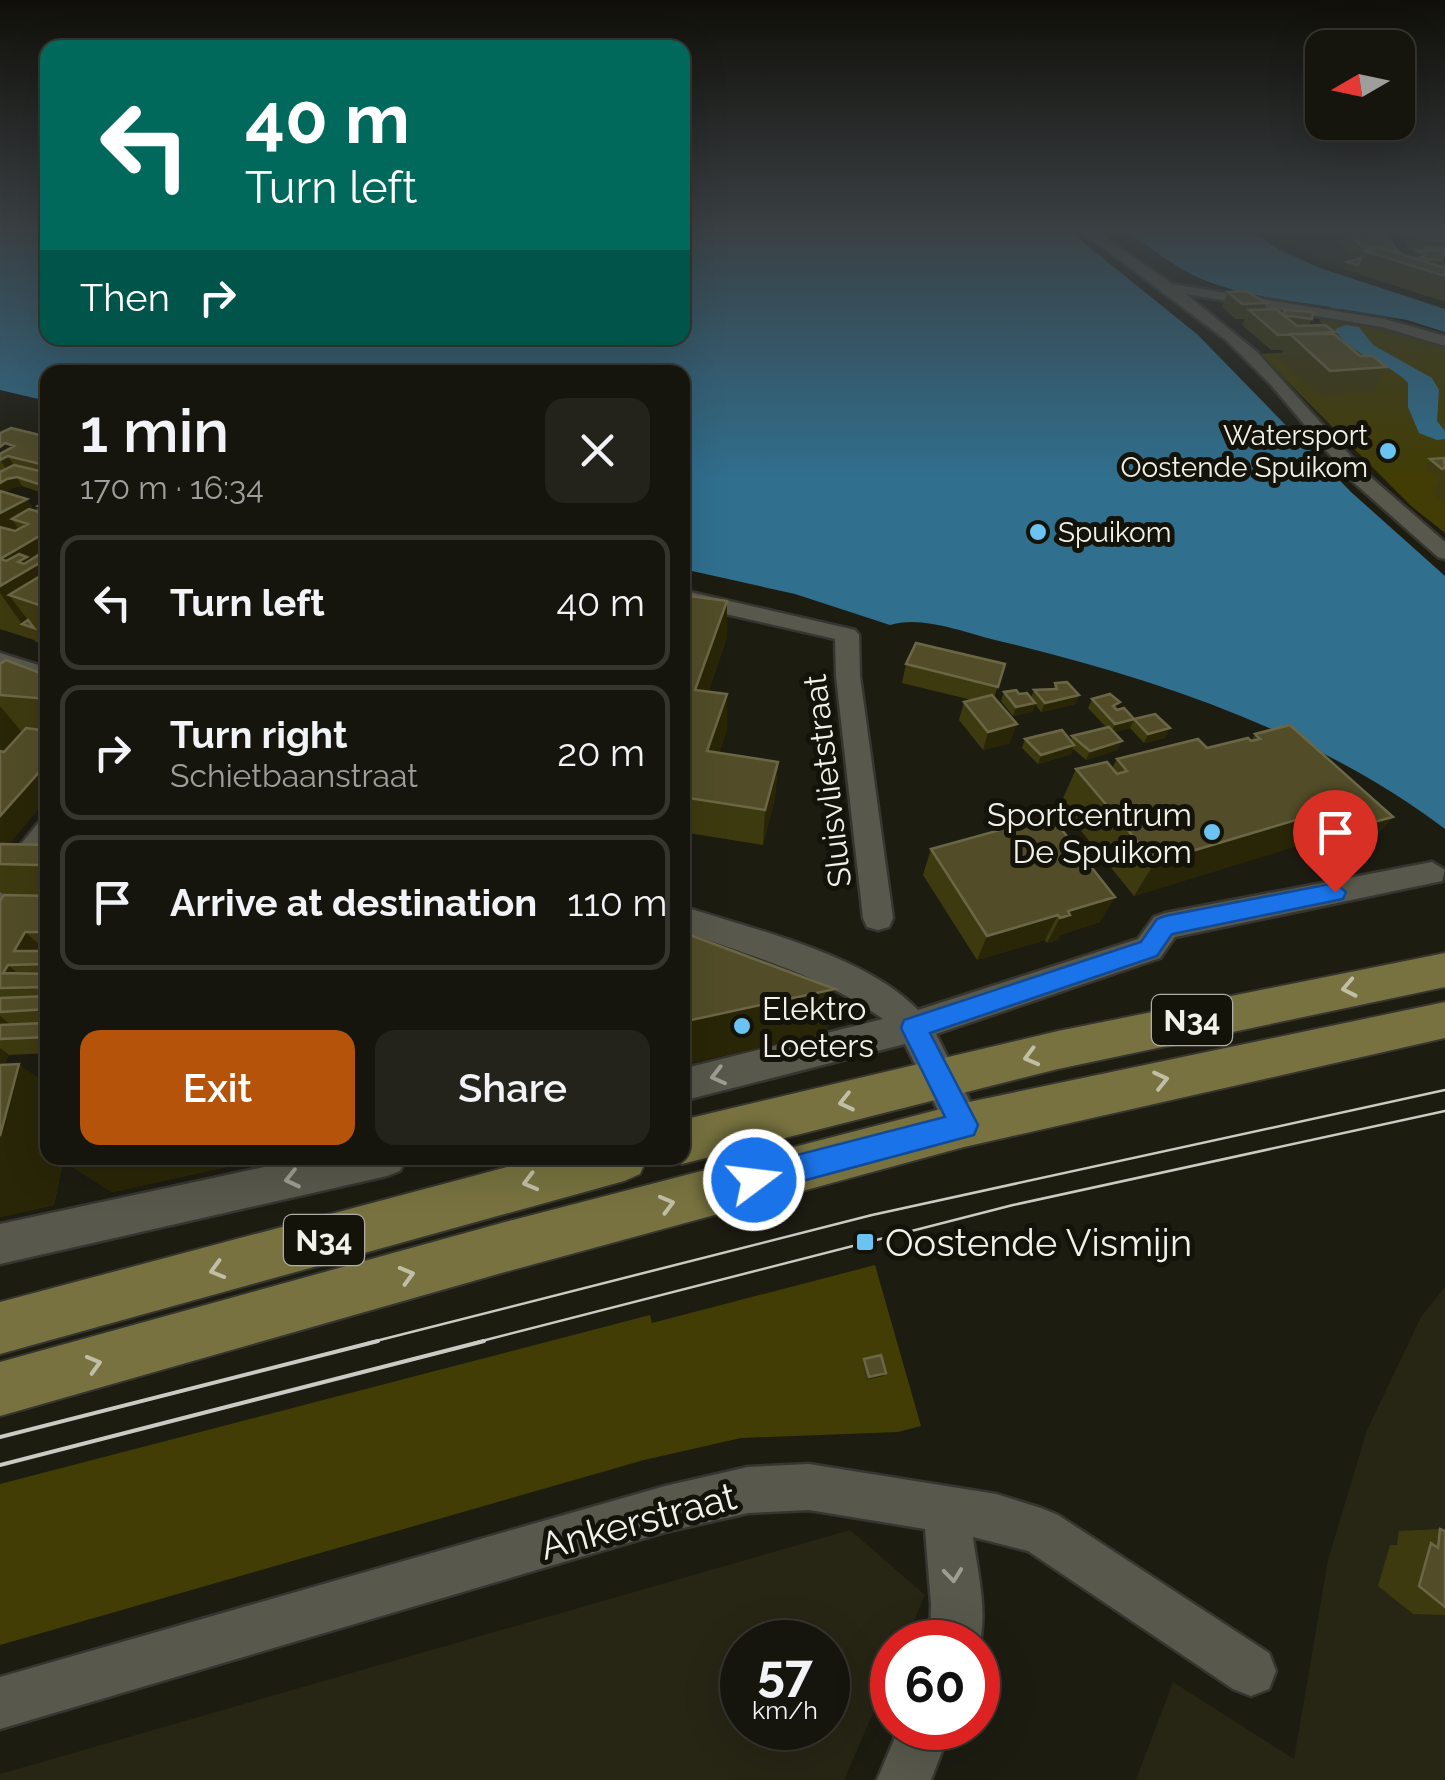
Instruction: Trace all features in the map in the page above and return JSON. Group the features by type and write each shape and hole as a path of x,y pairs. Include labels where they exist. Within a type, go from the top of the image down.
{"main road":[{"name":"N34","path":"690,1140 1180,1023 1445,970"},
{"name":"N34","path":"0,1389 505,1247 964,1125 1445,1020"},
{"name":"N34","path":"0,1328 598,1165"}],"street":[{"path":"1203,313 1291,395 1348,465 1445,552"},
{"path":"1324,313 1384,323 1445,341"},
{"name":"Sluisvlietstraat","path":"690,599 847,635 848,676 878,918"},
{"path":"0,660 40,674"},
{"path":"0,892 40,841"},
{"path":"690,1083 914,1028 1149,949 1165,926 1432,873"},
{"path":"690,921 852,982 885,1000 914,1028 964,1125"},
{"path":"0,1244 356,1165"},
{"name":"Ankerstraat","path":"0,1703 666,1509 748,1490 809,1487 996,1517 1041,1532 1251,1672"},
{"path":"946,1508 955,1620"},
{"path":"904,1780 916,1750"}],"shaded area":[{"path":"1318,315 1369,322 1445,343 1445,533 1411,506 1260,354 1330,350"},
{"path":"875,1265 921,1426 898,1432 741,1438 644,1460 0,1645 0,1484 650,1315 652,1323"},
{"path":"1445,1287 1445,1780 1136,1780 1173,1682 1294,1759 1328,1560 1367,1430 1421,1317"},
{"path":"850,1530 925,1595 914,1620 870,1620 870,1720 844,1780 0,1780 0,1774"}],"water":[{"name":"Spuikom","path":"0,313 40,313 40,345 690,345 690,313 1171,313 1198,335 1351,492 1445,576 1445,829 1342,763 1287,736 1171,690 956,629 915,622 890,625 795,594 690,571 690,365 40,365 40,399 0,390"},
{"path":"1365,313 1445,313 1445,332"},
{"path":"1346,325 1359,327 1373,345 1432,378 1439,390 1437,421 1445,431 1445,439 1419,433 1408,407 1408,383 1350,346 1335,329"}],"building":[{"path":"1253,313 1281,313 1297,326 1325,325 1335,332 1278,335"},
{"path":"1284,313 1313,313 1312,319"},
{"path":"1290,334 1334,334 1360,356 1373,356 1386,367 1330,371"},
{"path":"11,428 40,435 40,464 8,456 0,460 0,454 14,446 5,443 0,447 0,433"},
{"path":"1444,458 1442,469 1430,459"},
{"path":"14,465 40,471 40,484 17,477 0,483 0,472"},
{"path":"0,491 27,499 0,513"},
{"path":"29,509 40,512 40,536 0,559 0,527 15,531 28,524 12,519"},
{"path":"19,554 27,557 18,562 24,564 40,554 40,563 0,586 0,559 6,561"},
{"path":"40,576 40,605 9,595"},
{"path":"690,596 727,601 695,690 727,694 707,751 778,762 765,810 690,798"},
{"path":"916,643 1005,664 998,687 906,664"},
{"path":"6,660 40,673 40,698 0,695 0,664"},
{"path":"1067,682 1079,695 1045,703 1034,690 1057,689 1055,683"},
{"path":"1016,690 1019,694 1027,693 1035,703 1016,707 1004,692"},
{"path":"1110,694 1120,702 1113,706 1117,710 1124,708 1134,719 1115,724 1092,699"},
{"path":"992,695 1017,724 988,732 964,702"},
{"path":"1155,714 1170,728 1148,734 1134,719"},
{"path":"1290,725 1393,817 1359,826 1338,806 1344,816 1331,818 1325,808 1326,811 1155,862 1076,769 1107,762 1117,774 1127,771 1117,759 1198,739 1207,748 1248,738 1251,741 1260,739 1255,734"},
{"path":"1109,727 1122,741 1090,751 1072,736"},
{"path":"26,728 40,730 40,771 0,816 0,751 4,752"},
{"path":"1062,730 1074,745 1041,755 1025,739"},
{"path":"1051,816 1115,897 1068,911 1070,915 987,936 931,849"},
{"path":"0,844 40,845 38,865 0,864"},
{"path":"4,895 40,896 40,932 25,932 14,951 40,951 40,964 8,965 3,973 40,974 40,987 0,988 0,901"},
{"path":"690,935 835,989 690,1020"},
{"path":"40,996 40,1010 0,1012 0,998"},
{"path":"40,1023 40,1037 0,1039 0,1025"},
{"path":"19,1064 0,1136 0,1065"},
{"path":"881,1355 886,1373 869,1377 864,1359"},
{"path":"1440,1529 1445,1531 1445,1607 1419,1586 1431,1543 1438,1548"}],"tram line":[{"path":"368,1343 872,1215 1445,1090"},
{"path":"474,1343 1013,1205 1445,1111"},
{"path":"0,1437 378,1341"},
{"path":"0,1465 484,1341"}],"place":[{"name":"Watersport Oostende Spuikom","path":"1388,451"},
{"name":"Spuikom","path":"1038,532"},
{"name":"Sportcentrum De Spuikom","path":"1212,832"},
{"name":"Elektro Loeters","path":"742,1026"},
{"name":"Oostende Vismijn","path":"865,1242"}],"route":[{"path":"754,1180 964,1125 914,1028 1149,949 1165,926 1335,892"}]}
